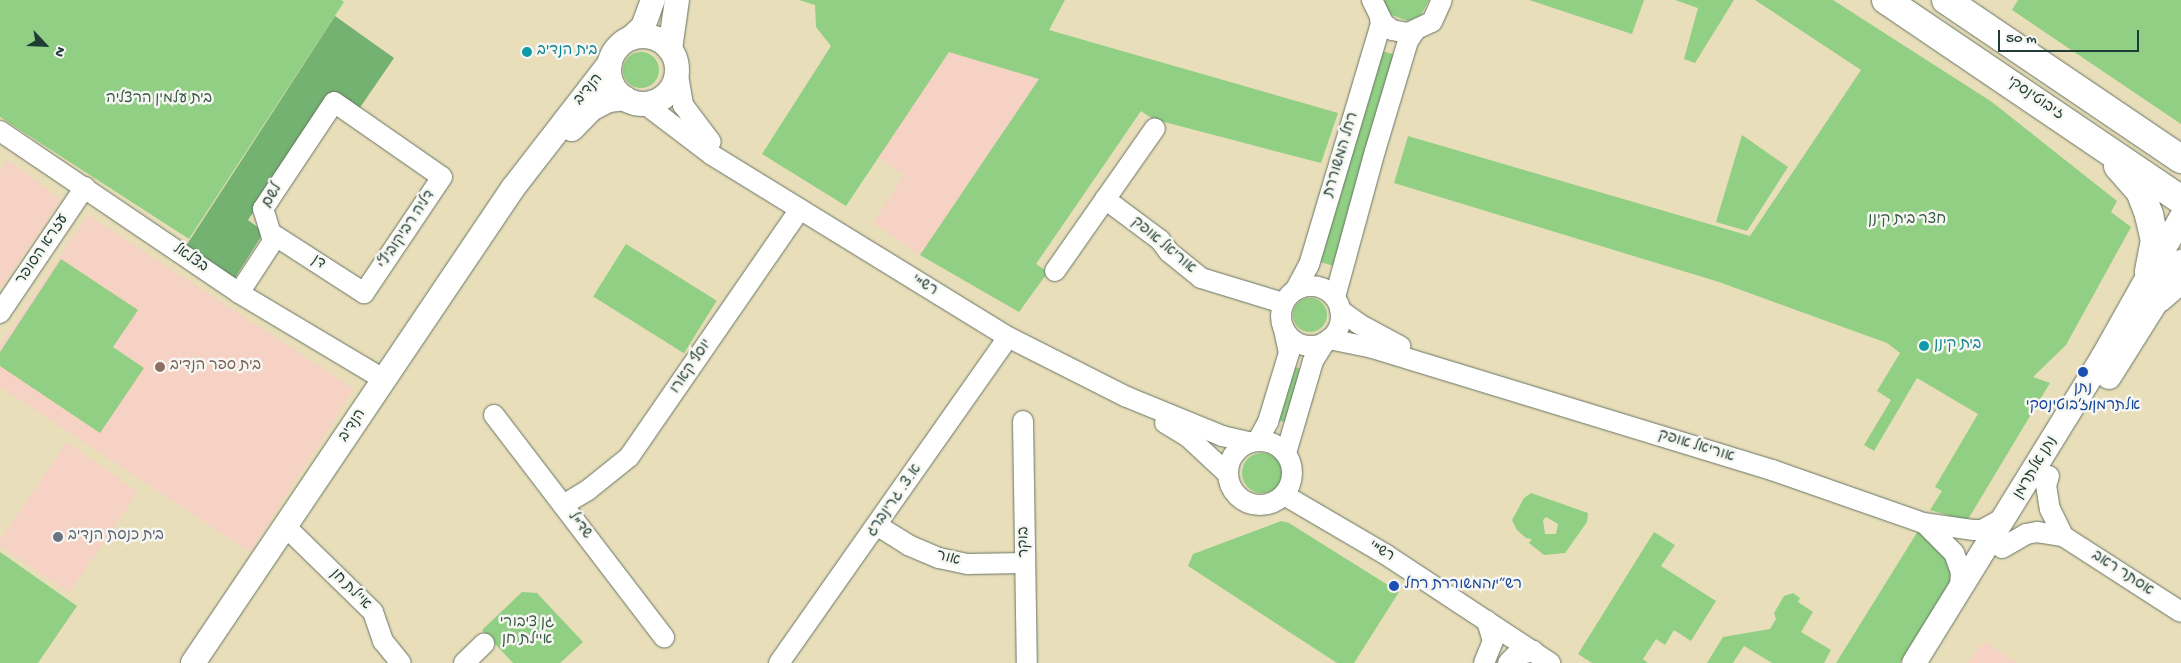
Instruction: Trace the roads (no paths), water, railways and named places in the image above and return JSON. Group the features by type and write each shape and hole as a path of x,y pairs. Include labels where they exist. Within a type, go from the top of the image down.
{"main road":[{"name":"ז'בוטינסקי","path":"1886,0 2181,200"},
{"path":"1946,0 2181,159"},
{"path":"2098,142 2140,191 2146,204 2155,240 2149,271"},
{"path":"2159,298 2181,279"}],"street":[{"path":"653,0 643,27 615,50 610,64 611,82 635,101 668,93 674,59 677,0"},
{"path":"1373,7 1392,30 1414,32 1432,22 1442,0"},
{"name":"רחל המשוררת","path":"1290,296 1312,256 1381,24 1373,7"},
{"name":"רחל המשוררת","path":"1337,303 1375,151 1408,41 1414,32"},
{"path":"631,38 648,36 674,59"},
{"name":"רש\"י","path":"674,59 683,105 729,163"},
{"name":"הנדיב","path":"193,663 513,188 610,64"},
{"name":"הנדיב","path":"513,188 549,160 591,109 609,100 635,101"},
{"name":"רש\"י","path":"635,101 712,155 729,163 1008,337 1127,397 1222,436 1254,441"},
{"name":"לשם","path":"239,293 269,250 273,241 263,209 334,102"},
{"name":"'דליה רביקוביץ","path":"334,102 442,178 364,293"},
{"path":"1055,271 1155,128"},
{"name":"בצלאל","path":"0,131 239,293 385,380"},
{"name":"עזרא הסופר","path":"0,313 85,187"},
{"name":"אוריאל אופק","path":"1105,199 1160,240 1169,252 1202,278 1290,296"},
{"name":"יוסף קארו","path":"563,505 588,490 629,457 800,209"},
{"name":"נתן אלתרמן","path":"1914,663 2104,357 2149,271 2181,218"},
{"name":"דן","path":"271,233 364,293"},
{"name":"נתן אלתרמן","path":"1926,663 2048,476 2181,262"},
{"path":"1314,286 1337,303 1338,328 1313,361 1286,452 1292,476 1284,495 1271,503 1251,504 1234,492 1228,474 1233,454 1254,441 1268,422 1289,353 1280,317 1290,296 1314,286"},
{"name":"אוריאל אופק","path":"1337,303 1377,335 1467,378"},
{"path":"1284,329 1302,345 1327,341"},
{"name":"א.צ. גרינברג","path":"779,663 878,526 1008,337"},
{"name":"אוריאל אופק","path":"1327,341 1373,348 1772,470 1923,523 1950,529 1982,530 2006,516"},
{"name":"רש\"י","path":"1127,397 1187,436 1228,474"},
{"name":"שד\"ל","path":"494,415 664,637"},
{"name":"בוקר","path":"1023,420 1027,663"},
{"path":"1254,441 1274,443 1286,452"},
{"path":"2048,476 2046,485 2050,508 2063,536"},
{"name":"רש\"י","path":"1284,495 1385,554 1550,663"},
{"name":"אוריאל אופק","path":"1923,523 1954,553 1961,572 1960,588"},
{"name":"איילת חן","path":"285,526 373,612 382,641 401,663"},
{"name":"אור","path":"878,526 908,545 939,558 968,564 1025,563"},
{"name":"אסתר ראב","path":"2002,548 2026,534 2037,532 2063,536 2181,612"},
{"path":"1484,663 1493,641 1487,621"},
{"path":"464,663 484,644"},
{"path":"1508,663 1515,656 1533,651"}],"place":[{"name":"בית הנדיב","path":"527,52"},
{"name":"בית קינן","path":"1924,346"},
{"name":"בית ספר הנדיב","path":"160,367"},
{"name":"נתן אלתרמן/ז׳בוטינסקי","path":"2083,372"},
{"name":"בית כנסת הנדיב","path":"58,537"},
{"name":"רש״י/המשוררת רחל","path":"1394,586"}],"park label":[{"name":"בית עלמין הרצליה","path":"159,100"},
{"name":"חצר בית קינן","path":"1907,221"},
{"name":"גן ציבורי איילת חן","path":"527,632"}]}
